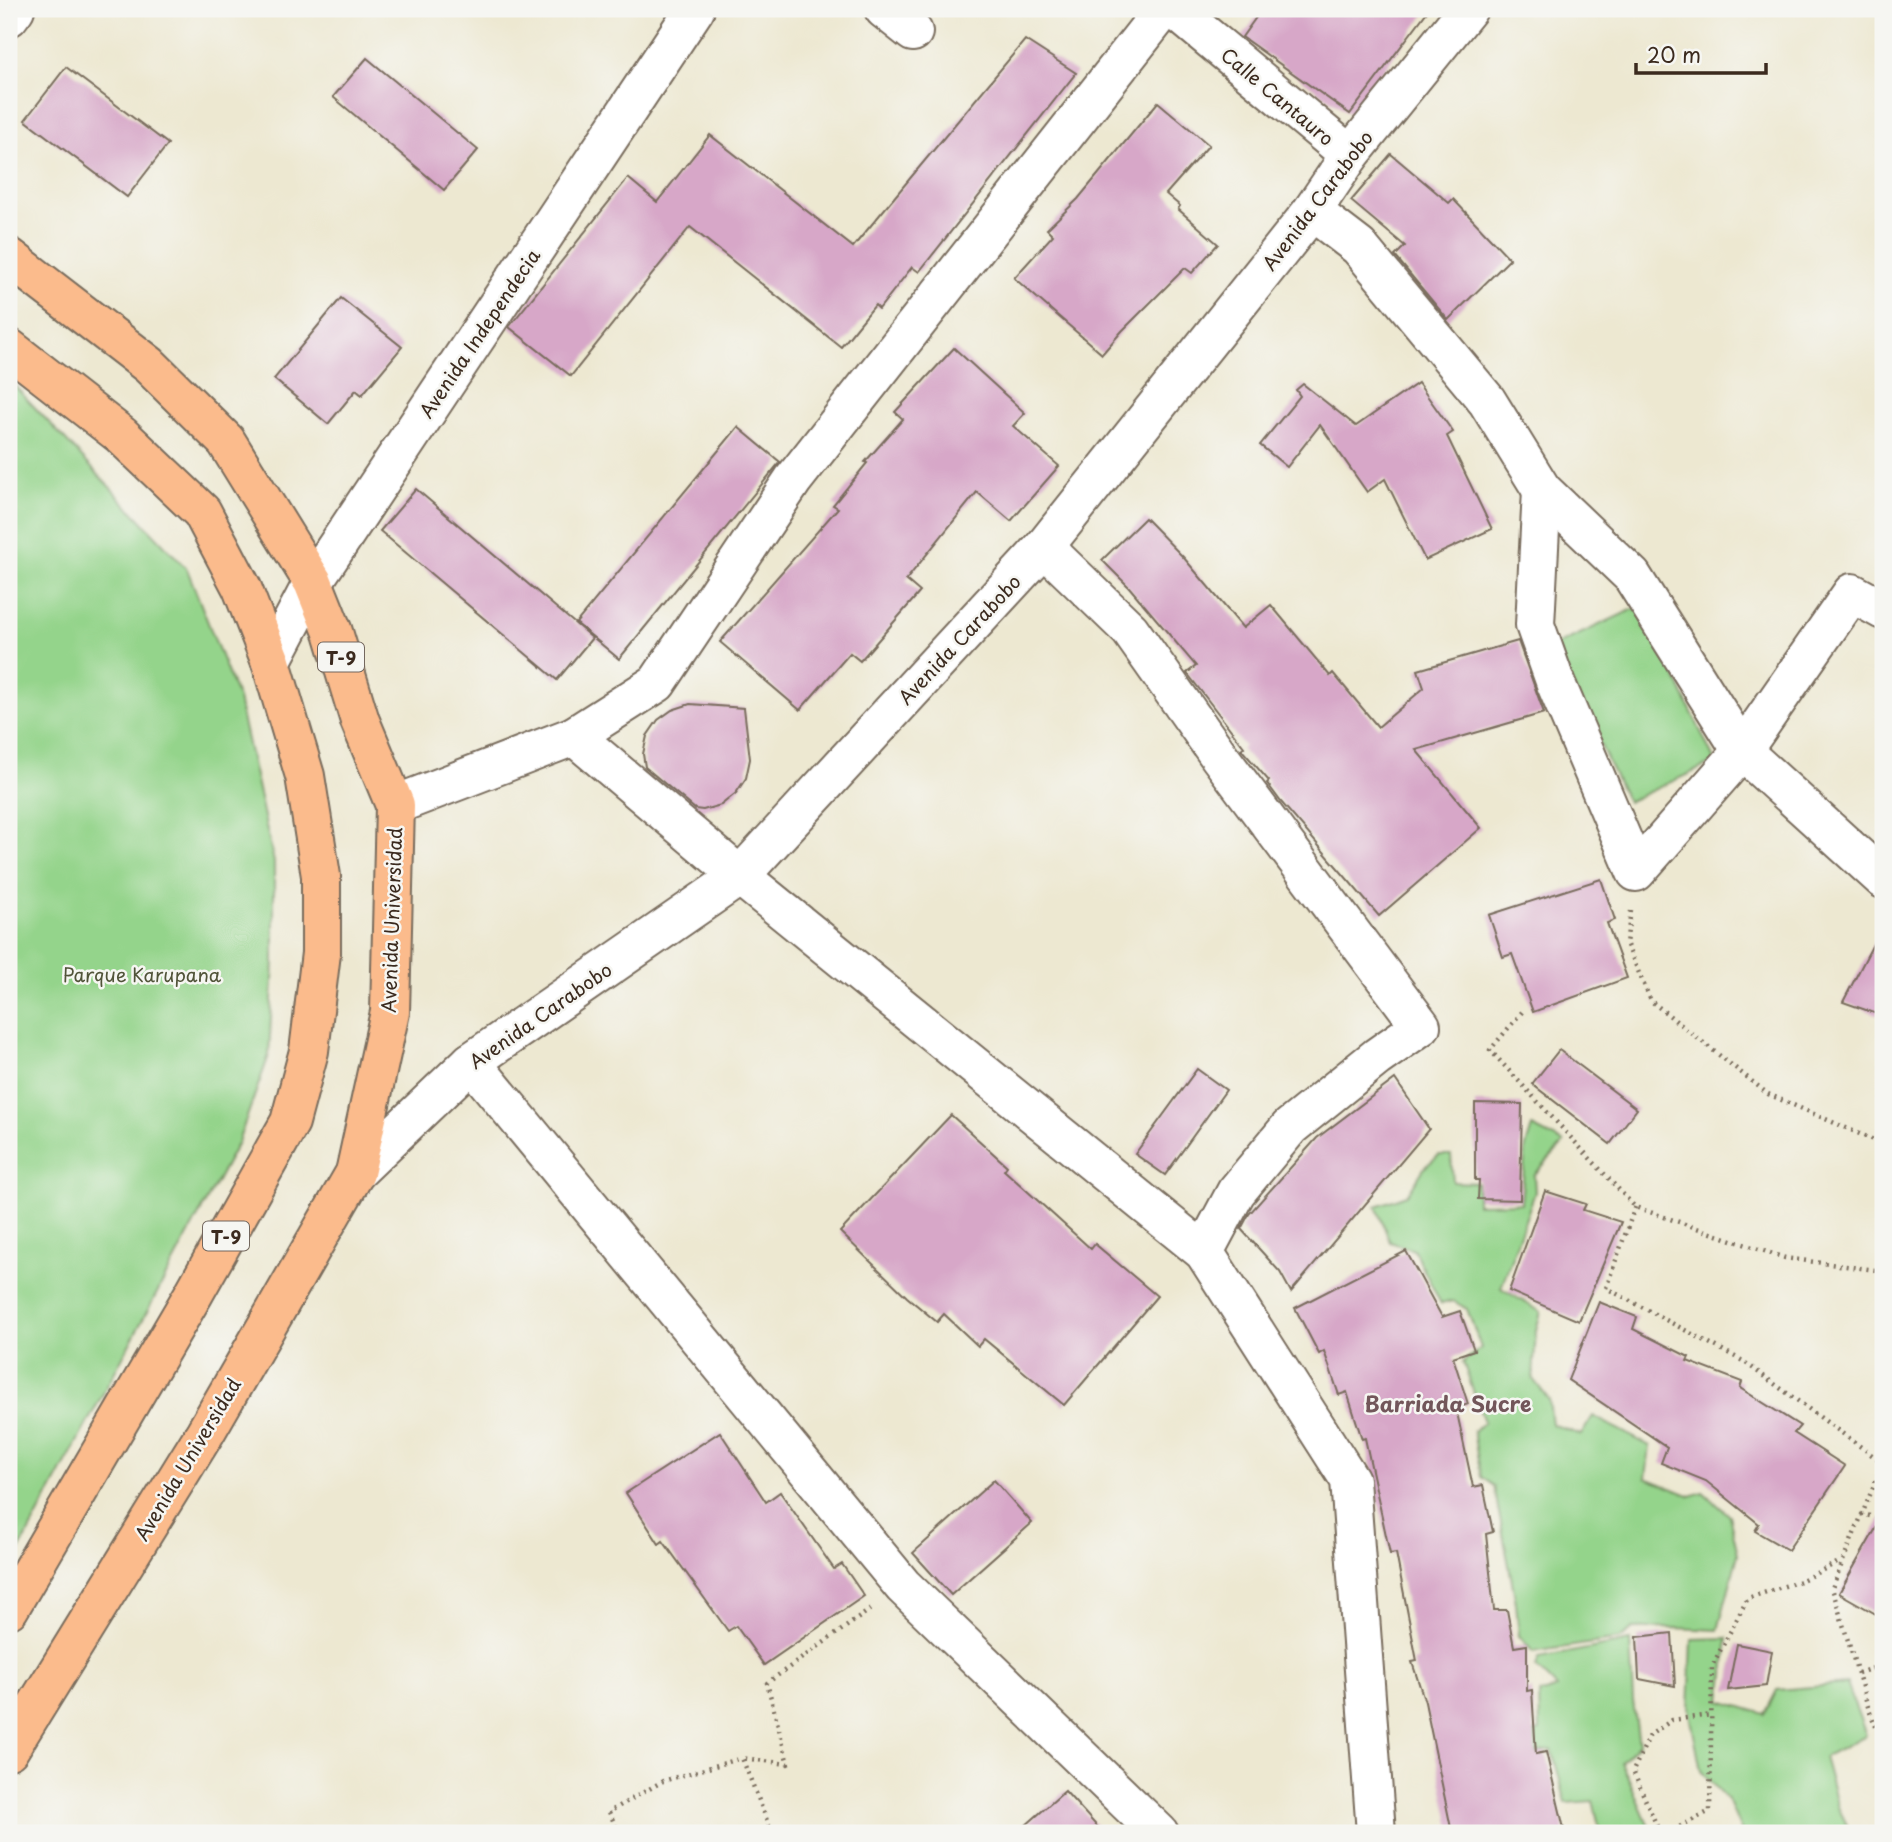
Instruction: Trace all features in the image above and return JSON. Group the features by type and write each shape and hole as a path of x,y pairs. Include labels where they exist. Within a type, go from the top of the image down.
{"highway":[{"name":"Avenida Universidad","path":"9,257 149,365 226,442 313,582 333,632 360,721 395,804 390,1012 355,1173 205,1433 9,1750"},
{"name":"T-9","path":"9,348 121,435 202,512 242,588 271,662 305,776 321,876 321,953 309,1051 290,1122 193,1295 9,1609"}],"street":[{"path":"9,18 15,9"},
{"name":"Avenida Independecia","path":"271,662 313,582 695,9"},
{"path":"884,9 913,33"},
{"path":"395,804 574,736 657,683 793,480 1164,9"},
{"name":"Calle Cantauro","path":"1174,9 1349,155"},
{"name":"Avenida Carabobo","path":"355,1173 471,1062 740,876 1044,547 1312,211 1349,155 1468,9"},
{"path":"1312,211 1359,247 1479,391 1542,490 1632,576 1742,751 1883,879"},
{"path":"1542,490 1535,625 1556,684 1636,872 1742,751 1852,593 1883,610"},
{"path":"1044,547 1130,630 1219,756 1421,1026 1377,1057 1290,1127 1236,1192 1205,1252"},
{"path":"574,736 740,876 1205,1252 1349,1479 1376,1833"},
{"path":"471,1062 903,1586 1159,1833"}],"path":[{"path":"1636,872 1626,943 1651,1001 1768,1094 1883,1144"},
{"path":"1522,1012 1490,1050 1635,1207 1785,1258 1883,1271"},
{"path":"1635,1207 1606,1288 1743,1361 1883,1463 1832,1588 1883,1743"},
{"path":"1861,1514 1883,1519"},
{"path":"1681,1833 1679,1828 1710,1811 1712,1666 1748,1598 1800,1581 1843,1560"},
{"path":"619,1833 609,1812 663,1782 742,1758 788,1764 767,1683 903,1586"},
{"path":"1858,1673 1883,1665"},
{"path":"1660,1833 1633,1771 1650,1735 1672,1720 1712,1715"},
{"path":"742,1758 772,1833"}],"green space":[{"name":"Parque Karupana","path":"9,380 187,569 238,699 274,862 274,961 269,1055 238,1142 9,1569"},
{"path":"1642,605 1715,762 1627,802 1554,646"},
{"path":"1532,1127 1564,1143 1534,1175 1535,1192 1501,1288 1541,1312 1536,1330 1533,1379 1549,1400 1552,1424 1581,1435 1593,1416 1650,1446 1646,1478 1691,1496 1703,1492 1729,1515 1738,1554 1718,1630 1633,1629 1620,1639 1533,1652 1519,1636 1516,1603 1494,1486 1481,1477 1473,1431 1484,1422 1463,1362 1481,1348 1467,1309 1453,1301 1441,1304 1414,1250 1390,1242 1376,1206 1407,1195 1425,1167 1439,1155 1451,1155 1453,1182 1477,1183 1477,1204 1521,1203 1526,1146"},
{"path":"1728,1638 1721,1701 1765,1714 1777,1690 1847,1684 1866,1735 1824,1757 1838,1807 1851,1833 1742,1833 1729,1802 1701,1771 1689,1709 1692,1639"},
{"path":"1630,1641 1633,1701 1639,1744 1621,1762 1652,1833 1601,1833 1593,1801 1566,1803 1552,1750 1449,1768 1446,1755 1540,1731 1539,1694 1557,1688 1536,1667 1539,1658"}],"building":[{"path":"1262,9 1429,9 1350,114 1242,37"},
{"path":"1025,40 1076,73 919,272 912,267 879,309 875,305 841,347 690,227 571,376 509,327 628,178 657,202 710,135 853,247"},
{"path":"367,58 478,150 444,190 333,97"},
{"path":"66,67 168,144 127,197 25,120"},
{"path":"1158,102 1209,145 1166,194 1180,206 1178,209 1218,244 1192,273 1185,268 1102,354 1014,278 1053,235 1047,229 1078,199"},
{"path":"1391,154 1449,203 1453,199 1510,259 1448,320 1395,256 1405,246 1351,201"},
{"path":"341,298 402,347 362,395 356,390 328,424 274,379"},
{"path":"954,348 1025,413 1013,426 1059,466 1011,521 977,492 906,580 920,592 860,661 850,653 800,710 720,642 838,508 833,505 867,463 865,462 903,419 895,412"},
{"path":"1418,383 1453,432 1447,436 1492,529 1425,560 1385,479 1367,492 1320,425 1287,467 1260,445 1300,396 1296,390 1303,384 1356,426"},
{"path":"738,427 780,462 619,659 576,623"},
{"path":"416,489 592,638 557,680 380,531"},
{"path":"1145,518 1184,558 1243,628 1271,605 1330,676 1333,673 1378,727 1424,688 1418,670 1518,641 1544,713 1416,750 1481,828 1379,916 1281,802 1267,783 1269,781 1241,749 1244,747 1187,673 1196,666 1129,587 1102,560"},
{"path":"690,704 744,708 750,759 746,778 736,793 721,805 703,810 695,809 645,767 643,754 647,736 658,720 672,710"},
{"path":"1601,879 1615,920 1607,923 1627,978 1533,1012 1512,954 1503,957 1489,915"},
{"path":"1883,925 1883,1016 1843,1002"},
{"path":"1559,1050 1637,1109 1610,1144 1532,1084"},
{"path":"1197,1069 1226,1090 1165,1175 1135,1154"},
{"path":"1395,1079 1429,1129 1291,1292 1280,1272 1241,1229 1249,1214 1317,1138"},
{"path":"1475,1103 1522,1104 1520,1200 1478,1199 1479,1180 1475,1180"},
{"path":"951,1115 1007,1166 1004,1170 1091,1249 1095,1244 1157,1296 1064,1405 984,1339 978,1346 944,1314 937,1322 840,1232"},
{"path":"1545,1191 1586,1204 1583,1210 1621,1222 1579,1321 1509,1291"},
{"path":"1406,1251 1442,1317 1460,1311 1474,1350 1453,1357 1468,1404 1456,1408 1473,1487 1483,1485 1493,1532 1486,1534 1494,1610 1507,1610 1514,1647 1527,1645 1527,1691 1532,1690 1536,1754 1546,1752 1565,1833 1452,1833 1425,1702 1412,1662 1417,1661 1396,1553 1390,1554 1365,1438 1362,1439 1347,1392 1339,1395 1324,1351 1319,1354 1295,1308"},
{"path":"1599,1302 1637,1317 1633,1329 1689,1357 1687,1361 1742,1382 1740,1388 1800,1426 1794,1433 1845,1466 1788,1550 1755,1531 1759,1524 1706,1481 1661,1463 1667,1447 1568,1380"},
{"path":"720,1432 766,1502 780,1492 834,1569 842,1564 864,1596 764,1665 736,1626 728,1631 663,1541 659,1544 626,1493"},
{"path":"994,1480 1032,1523 951,1595 913,1553"},
{"path":"1883,1516 1883,1618 1839,1593"},
{"path":"1672,1633 1675,1686 1639,1679 1637,1637"},
{"path":"1737,1644 1772,1651 1766,1686 1728,1690"},
{"path":"1065,1791 1103,1833 1017,1833"}],"district":[{"name":"Barriada Sucre","path":"1448,1403"}]}
